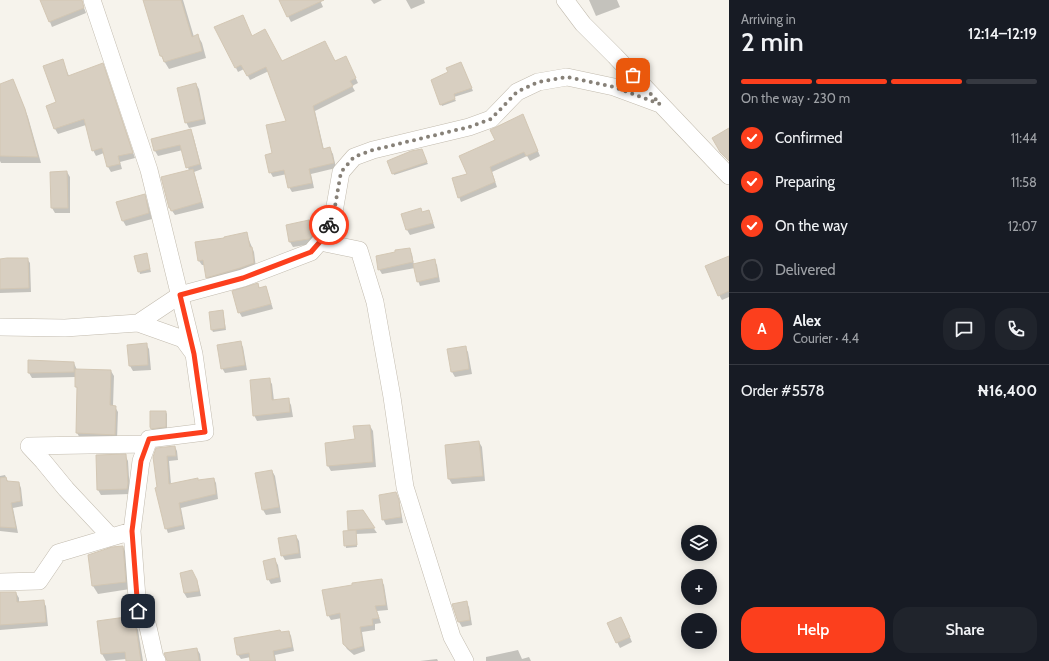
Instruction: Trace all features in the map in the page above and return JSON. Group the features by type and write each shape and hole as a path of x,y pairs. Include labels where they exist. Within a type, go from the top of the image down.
{"street":[{"path":"92,0 149,170 194,354 205,432 149,439 141,461 132,531 138,611 147,622 157,661"},
{"path":"566,0 583,24 729,176"},
{"path":"138,323 180,295 243,278 311,252 325,236 334,212 341,172 354,157 373,150 469,127 491,119 517,92 538,82 567,77 614,87 660,104"},
{"path":"320,242 359,250 375,302 392,397 405,487 452,637 465,661"},
{"path":"0,327 65,328 138,323 183,340 194,354"},
{"path":"111,538 29,446 147,444"},
{"path":"0,582 39,582 58,553 132,531"}],"building":[{"path":"40,0 82,0 84,8 49,22"},
{"path":"143,0 181,0 192,37 198,34 202,51 164,62 162,56 160,56"},
{"path":"279,0 324,0 287,17"},
{"path":"243,15 252,36 265,29 282,61 325,41 335,61 346,56 356,78 350,81 353,86 313,106 323,149 330,147 334,163 309,169 312,183 288,188 284,170 269,173 265,155 272,153 266,125 286,121 266,67 247,76 241,65 235,68 214,27"},
{"path":"63,59 68,76 103,63 133,153 118,156 120,164 107,167 102,148 92,151 84,119 54,129 46,106 56,102 43,66"},
{"path":"461,62 472,88 454,94 455,99 440,105 431,80 448,72 446,68"},
{"path":"13,79 25,109 38,157 0,156 0,84"},
{"path":"196,83 204,119 185,123 177,88"},
{"path":"523,114 538,151 526,156 524,152 490,167 495,182 458,198 452,178 467,174 459,156 495,140 490,130"},
{"path":"729,128 729,161 720,152 712,138"},
{"path":"191,129 200,164 186,168 180,145 154,151 151,139"},
{"path":"422,149 427,162 392,174 387,161 411,151"},
{"path":"193,169 202,202 171,211 161,177"},
{"path":"67,171 68,208 51,208 50,172"},
{"path":"145,194 149,213 122,221 116,202"},
{"path":"421,208 422,212 429,210 433,223 406,230 401,214"},
{"path":"309,220 312,236 309,239 289,242 286,225"},
{"path":"247,232 250,247 252,247 254,263 206,278 203,260 198,261 195,242 224,238"},
{"path":"410,248 413,262 378,270 376,256 395,252 395,250"},
{"path":"147,253 150,269 138,272 134,256"},
{"path":"729,256 729,291 718,296 705,266"},
{"path":"28,258 29,288 0,289 0,259"},
{"path":"435,259 438,277 417,282 413,264"},
{"path":"258,283 259,288 266,286 271,304 238,313 232,291"},
{"path":"223,310 225,328 211,330 209,312"},
{"path":"241,341 245,365 221,369 217,345"},
{"path":"147,343 148,365 129,366 127,345"},
{"path":"466,346 469,369 451,372 447,349"},
{"path":"28,360 74,362 74,372 28,373"},
{"path":"75,369 111,370 110,405 116,406 115,435 76,433 77,387 75,387"},
{"path":"270,378 272,400 289,398 290,412 253,416 250,380"},
{"path":"150,411 166,411 166,427 151,429"},
{"path":"370,425 373,462 327,466 325,443 355,439 353,426"},
{"path":"479,441 483,476 448,479 445,445"},
{"path":"175,446 176,456 167,456 169,484 198,478 198,480 214,478 216,494 179,503 183,525 165,529 155,488 157,487 153,457 156,448"},
{"path":"126,454 127,489 97,490 96,455"},
{"path":"272,470 279,507 262,510 255,473"},
{"path":"6,477 7,481 19,482 21,501 11,503 16,528 0,527 0,478"},
{"path":"396,492 399,500 401,517 382,520 379,495"},
{"path":"363,510 375,528 348,530 347,511"},
{"path":"356,530 357,545 344,546 343,531"},
{"path":"296,535 299,553 281,556 278,538"},
{"path":"123,546 126,582 92,586 88,555 112,547"},
{"path":"275,558 279,577 267,580 263,561"},
{"path":"192,570 197,580 199,591 184,593 180,573"},
{"path":"382,579 386,605 375,606 379,618 372,619 373,625 360,627 363,646 350,650 343,644 340,613 327,616 322,590 352,585 352,583"},
{"path":"0,592 16,592 17,602 44,600 46,622 0,625"},
{"path":"467,601 470,620 458,622 452,604"},
{"path":"126,617 126,620 132,620 135,622 141,661 126,661 125,652 101,654 97,621"},
{"path":"621,617 630,637 616,643 607,623"},
{"path":"280,630 281,632 289,631 292,647 273,651 275,661 250,661 249,653 237,655 234,638"},
{"path":"197,648 199,661 167,661 164,653"}],"way so far":[{"path":"329,225 334,212 341,172 354,157 373,150 469,127 491,119 517,92 538,82 567,77 614,87 660,104 633,75"}],"route":[{"path":"138,611 132,531 141,461 149,439 205,432 204,415 194,354 180,295 243,278 311,252 325,236 329,225"}]}
